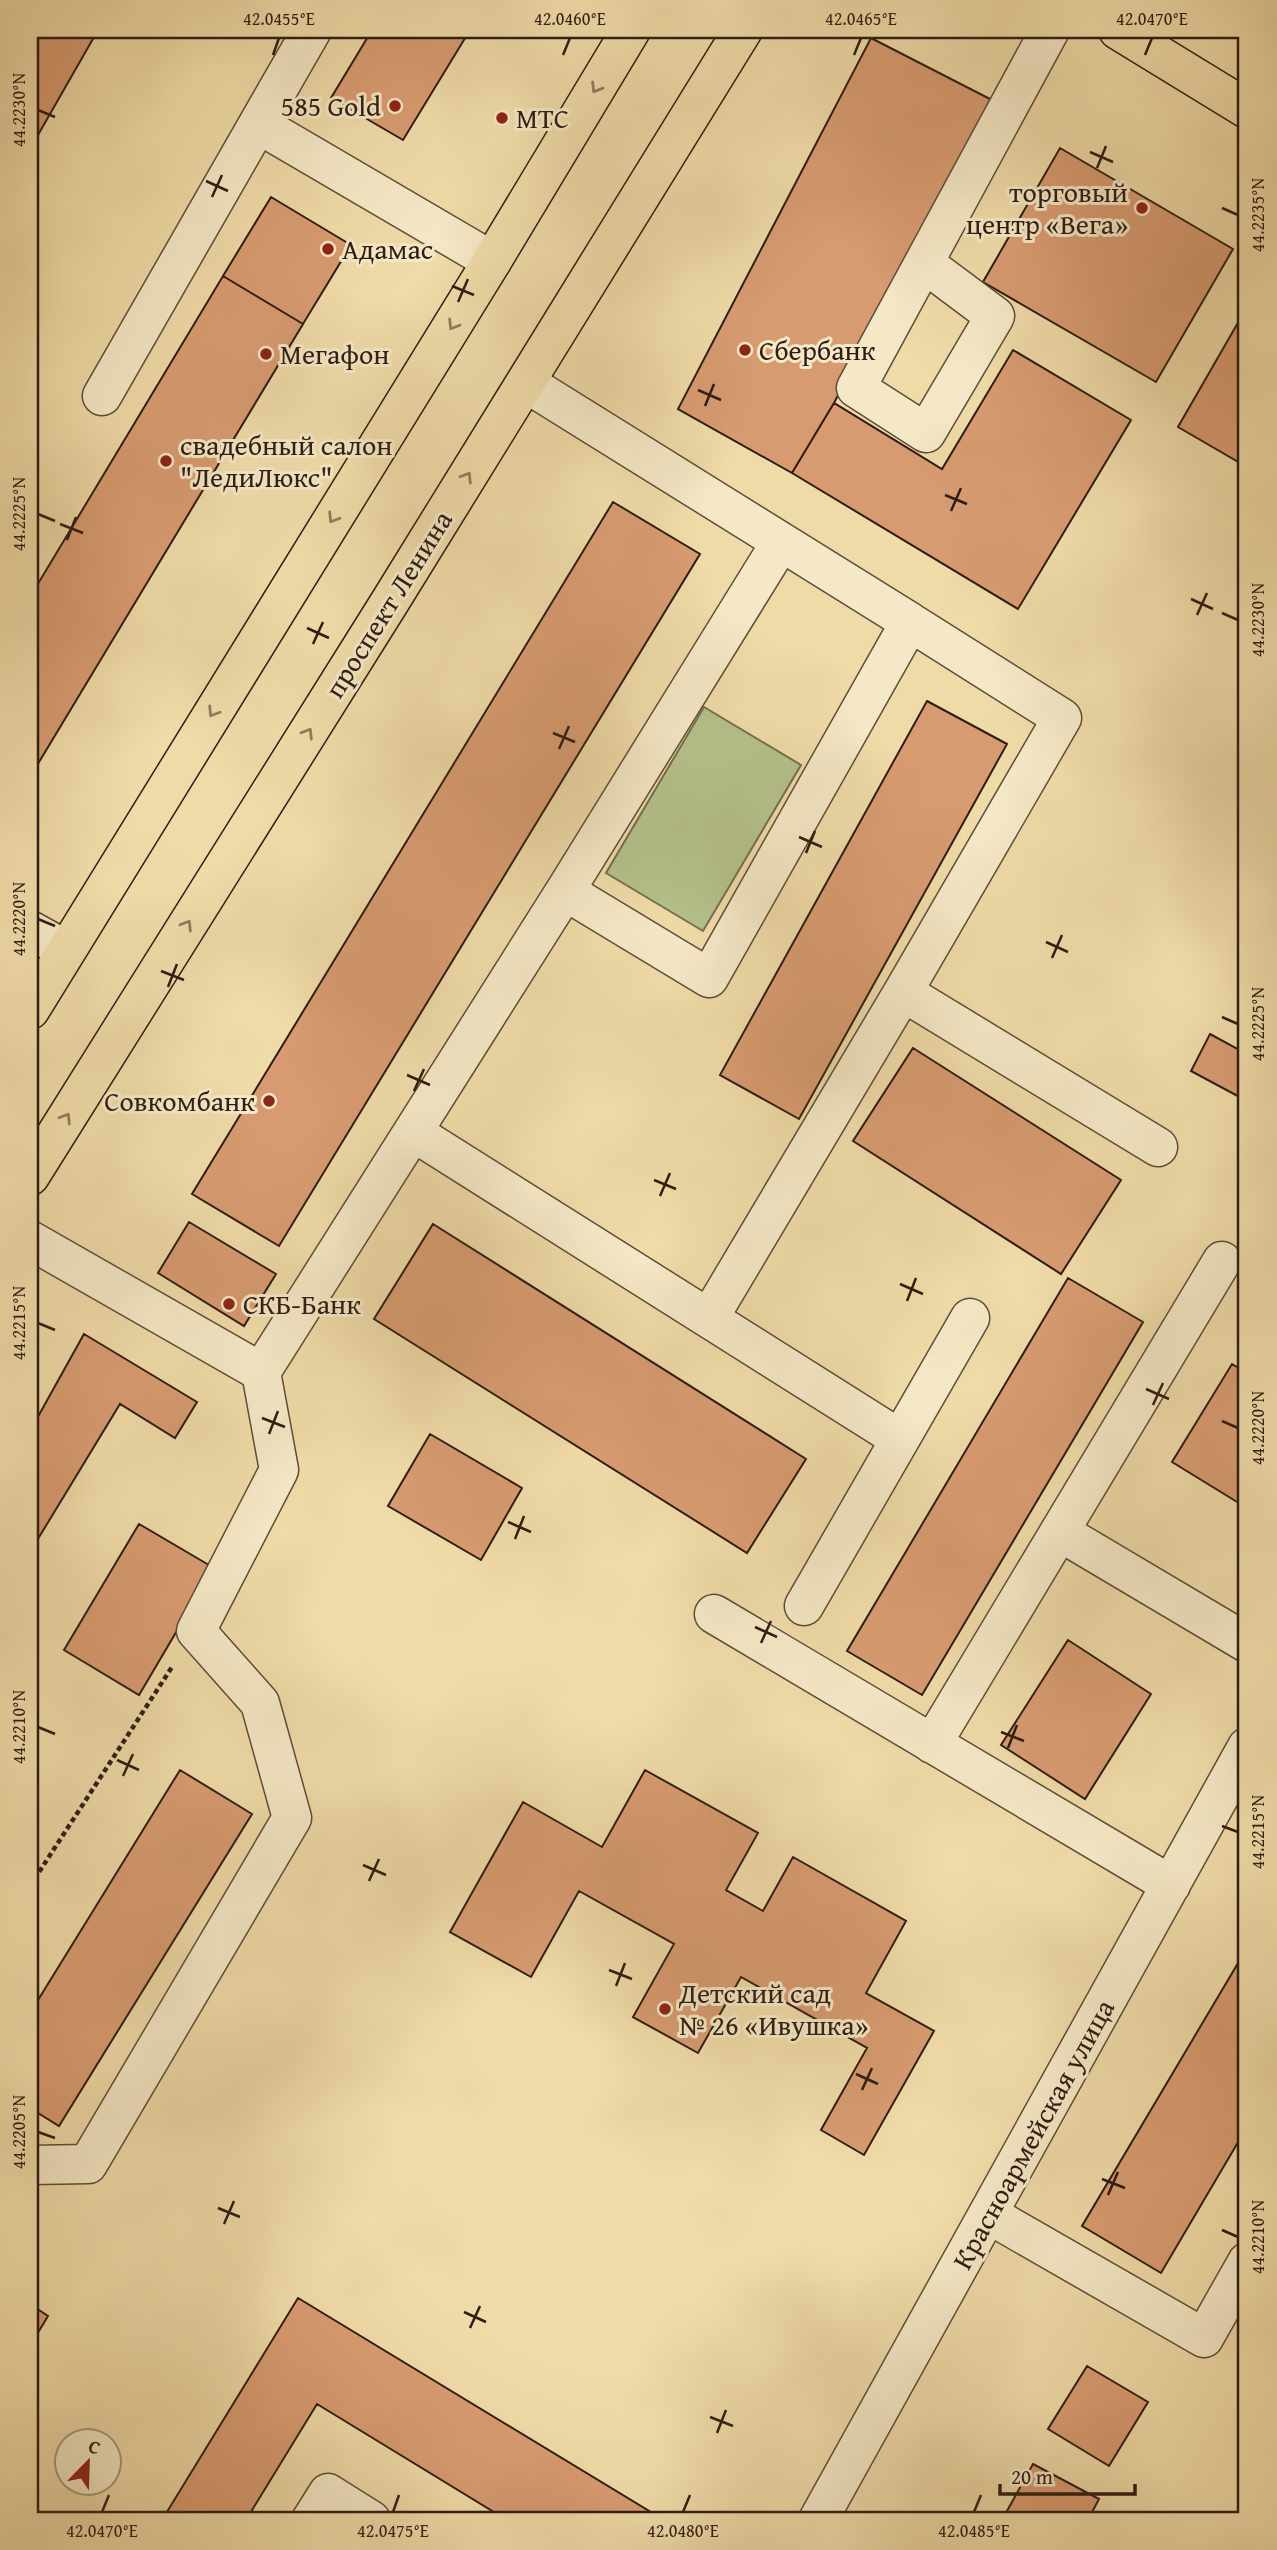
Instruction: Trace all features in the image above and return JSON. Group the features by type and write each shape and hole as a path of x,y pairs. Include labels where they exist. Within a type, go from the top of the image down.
{"main road":[{"path":"30,1010 492,261 631,30"},
{"name":"проспект Ленина","path":"30,1176 526,383 743,30"},
{"path":"1118,30 1247,109"}],"street":[{"path":"102,396 312,30"},
{"path":"924,263 1050,30"},
{"path":"258,124 492,261"},
{"path":"526,383 1062,718 709,1318"},
{"path":"30,2165 88,2164 292,1818 260,1703 196,1631 279,1471 261,1372 782,542"},
{"path":"565,891 709,978 910,622"},
{"path":"30,930 66,950"},
{"path":"903,992 1158,1147"},
{"path":"413,1132 900,1439"},
{"path":"30,1240 261,1372"},
{"path":"932,1744 1222,1261"},
{"path":"804,1606 970,1318"},
{"path":"1060,1532 1247,1643"},
{"path":"713,1614 1171,1885"},
{"name":"Красноармейская улица","path":"818,2520 1247,1748"},
{"path":"988,2214 1204,2338 1247,2262"},
{"path":"311,2520 328,2493 371,2520"}],"path":[{"path":"30,1886 196,1631"}],"green space":[{"path":"704,707 801,765 703,931 606,873"}],"building":[{"path":"30,30 98,30 30,149"},
{"path":"372,30 470,30 403,140 331,98"},
{"path":"871,38 992,100 834,403 792,473 678,409"},
{"path":"1060,148 1233,249 1156,382 983,282"},
{"path":"271,197 351,245 303,324 223,276"},
{"name":"свадебный салон \"ЛедиЛюкс\"","path":"223,276 303,324 30,777 30,597"},
{"path":"1247,307 1247,467 1178,427"},
{"path":"1013,350 1131,420 1018,609 792,473 834,403 942,469"},
{"path":"613,502 700,554 279,1246 192,1194"},
{"path":"927,701 1007,744 799,1119 720,1075"},
{"path":"1210,1034 1247,1054 1247,1101 1191,1071"},
{"path":"913,1048 1121,1180 1061,1274 853,1141"},
{"path":"189,1222 276,1274 244,1326 158,1273"},
{"path":"433,1224 806,1459 747,1553 374,1319"},
{"path":"1068,1278 1143,1322 922,1695 847,1651"},
{"path":"84,1334 197,1402 175,1438 120,1404 30,1552 30,1431"},
{"path":"1232,1364 1247,1373 1247,1508 1172,1462"},
{"path":"430,1434 522,1488 481,1560 388,1506"},
{"path":"139,1524 214,1568 139,1695 64,1650"},
{"path":"1068,1640 1151,1694 1085,1799 1001,1745"},
{"path":"180,1770 252,1814 59,2126 30,2108 30,2013"},
{"path":"645,1770 758,1833 726,1890 763,1911 793,1857 906,1921 866,1993 934,2031 864,2155 821,2130 867,2048 741,1977 698,2053 633,2017 674,1944 579,1891 531,1977 450,1932 523,1802 602,1847"},
{"path":"1247,1948 1247,2127 1161,2273 1082,2226"},
{"path":"298,2298 664,2520 507,2520 317,2404 246,2520 162,2520"},
{"path":"30,2304 48,2316 30,2346"},
{"path":"1087,2366 1148,2402 1109,2466 1048,2429"},
{"path":"1033,2464 1099,2499 1088,2520 1002,2520"}],"place":[{"name":"585 Gold","path":"395,106"},
{"name":"МТС","path":"502,118"},
{"name":"торговый центр «Вега»","path":"1142,208"},
{"name":"Адамас","path":"328,249"},
{"name":"Сбербанк","path":"745,350"},
{"name":"Мегафон","path":"266,354"},
{"name":"свадебный салон \"ЛедиЛюкс\"","path":"166,461"},
{"name":"Совкомбанк","path":"269,1101"},
{"name":"СКБ-Банк","path":"229,1304"},
{"name":"Детский сад № 26 «Ивушка»","path":"665,2009"}]}
